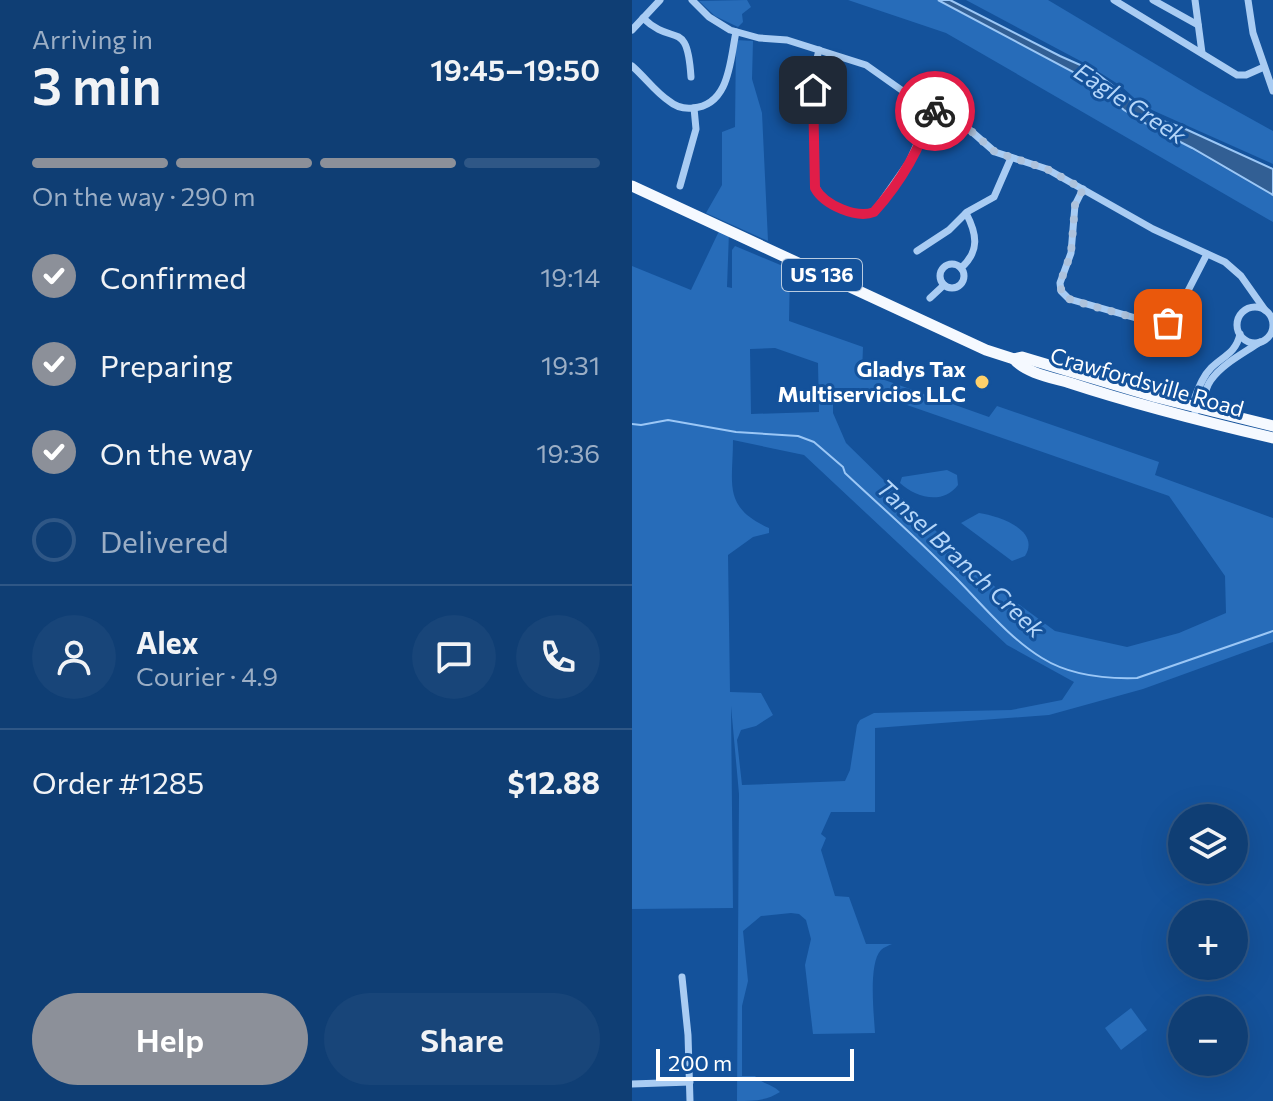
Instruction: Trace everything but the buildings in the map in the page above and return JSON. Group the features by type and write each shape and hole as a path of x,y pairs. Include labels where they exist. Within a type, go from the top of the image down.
{"main road":[{"name":"Crawfordsville Road","path":"632,186 923,323 1062,381 1273,426"},
{"name":"Crawfordsville Road","path":"1196,410 1273,438"}],"street":[{"path":"632,30 660,0"},
{"path":"692,0 709,17 736,32 787,40 866,65 932,110 963,124 989,148 1047,169 1153,229 1232,267 1271,317 1272,326 1264,340 1217,373 1209,382 1196,410"},
{"path":"1114,0 1239,75 1251,74 1264,67"},
{"path":"1147,19 1153,0 1198,25"},
{"path":"1195,0 1202,53"},
{"path":"1248,0 1251,24 1273,91"},
{"path":"643,18 657,30 674,34 685,43 691,77"},
{"path":"632,66 667,100 681,107 694,108 712,101 723,88 736,32"},
{"path":"819,50 813,74 816,190 825,199 858,215 874,212 909,162 932,110"},
{"path":"680,186 696,129 694,108"},
{"path":"917,251 949,230 966,213 994,197 1011,158"},
{"path":"1083,189 1075,205 1071,253 1060,288 1064,296 1071,300 1158,325 1170,322 1207,254"},
{"path":"961,268 971,257 976,242 966,213"},
{"path":"953,264 961,268 965,276 960,286 952,288 944,285 940,276 944,268 953,264"},
{"path":"930,298 944,285"},
{"path":"1196,410 1195,397 1204,377 1232,352 1240,334 1237,321 1246,309 1249,290"},
{"path":"1246,309 1254,307 1265,310"},
{"path":"1240,334 1252,342 1264,340"},
{"path":"682,977 689,1042 690,1101"},
{"path":"632,1084 690,1082"}],"shaded area":[{"path":"747,0 751,7 742,14 743,22 738,27 715,16 699,1"},
{"path":"848,0 937,0 1092,82 1124,110 1273,196 1273,222 946,33"},
{"path":"966,0 1048,0 1273,131 1273,164 1143,106 1121,86 1088,65"},
{"path":"736,40 753,41 752,79 762,113 768,241 706,213 722,185 722,132 735,127"},
{"path":"720,229 729,232 727,287 732,288 732,250 735,246 790,269 789,321 863,347 862,372 989,417 997,406 1159,462 1155,475 1273,518 1273,642 1143,689 1049,715 875,728 875,812 831,812 821,834 826,838 821,850 835,896 849,897 866,944 892,944 881,950 874,966 875,1033 813,1034 805,965 811,939 806,920 799,914 791,913 761,916 743,931 748,981 742,1006 742,1076 755,1076 780,1092 754,1101 737,1101 739,794 731,706 733,908 632,909 632,266 691,290","holes":["775,348 818,363 819,412 751,414 750,349","833,388 858,388 1169,496 1225,576 1226,613 1179,633 1127,647 1055,631 986,580 846,443 833,413","733,440 804,455 1007,645 1074,682 1062,700 1011,710 874,713 857,725 850,770 845,781 742,785 737,740 741,730 756,726 773,715 761,693 730,692 728,555 753,537 769,533 769,528 744,512 737,503 732,482"]},
{"path":"947,470 957,475 958,485 945,495 921,495 900,483 902,477"},
{"path":"979,513 1007,521 1023,532 1028,547 1025,556 1012,561 961,523"},
{"path":"1131,1008 1147,1030 1121,1050 1105,1028"}],"water":[{"name":"Eagle Creek","path":"938,0 950,0 1094,71 1154,118 1273,169 1273,195 1124,110 1092,82"}],"waterway":[{"name":"Tansel Branch Creek","path":"632,424 668,420 736,432 798,436 814,442 1016,639 1042,658 1076,672 1100,677 1137,678 1273,631"}],"way so far":[{"path":"935,111 963,124 1000,155 1047,169 1083,189 1075,205 1071,253 1060,283 1064,296 1157,324 1168,323"}],"place":[{"name":"Gladys Tax Multiservicios LLC","path":"982,382"}],"route":[{"path":"813,90 815,188 825,199 858,215 874,212 885,198 903,173 932,110 935,111"}]}
